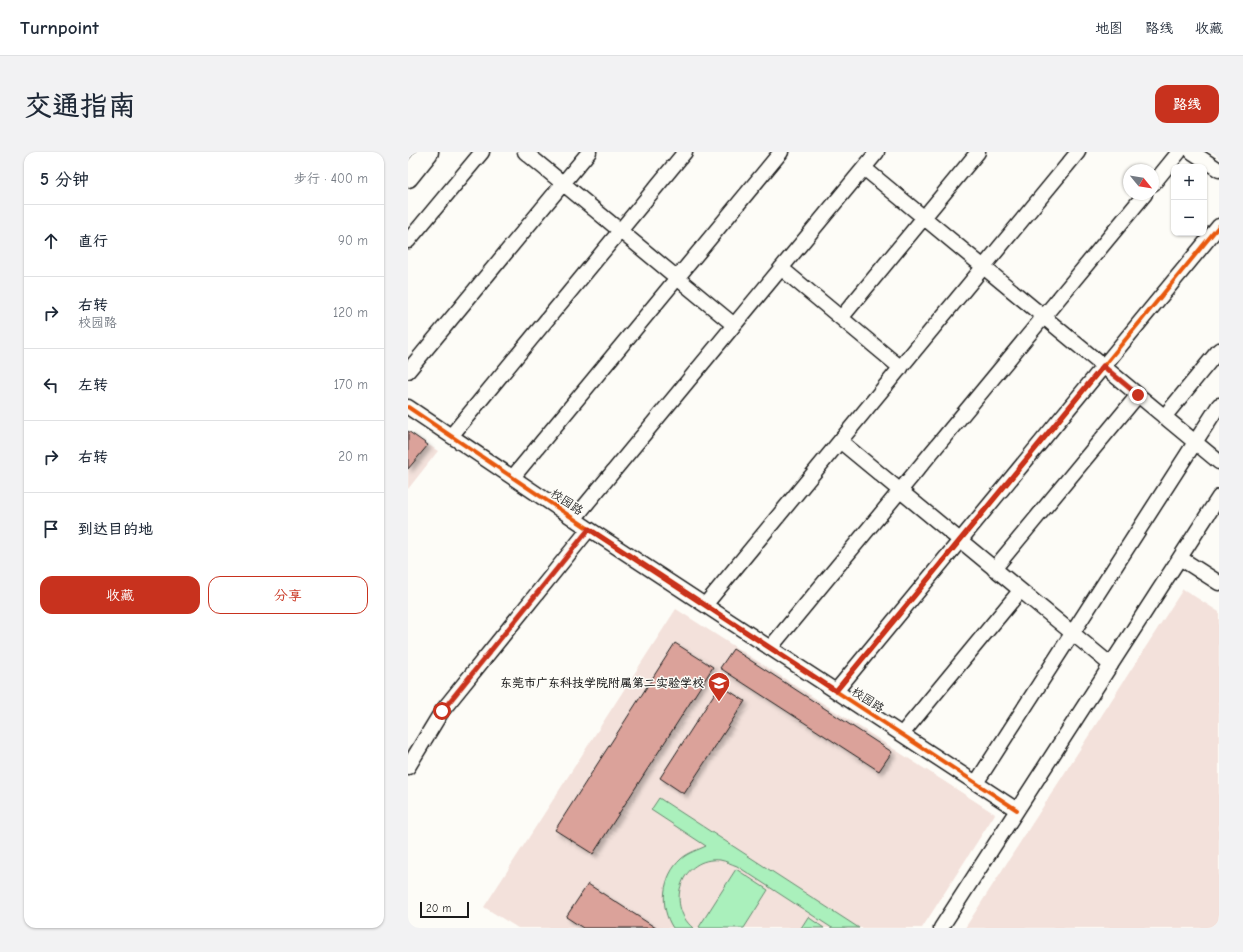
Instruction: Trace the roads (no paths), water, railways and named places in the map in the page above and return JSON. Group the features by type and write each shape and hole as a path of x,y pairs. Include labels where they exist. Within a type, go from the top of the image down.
{"main road":[{"path":"408,177 428,152"}],"street":[{"path":"408,241 482,152"},
{"path":"525,152 734,325"},
{"path":"408,371 589,152"},
{"path":"451,436 685,152"},
{"path":"513,478 781,152"},
{"path":"574,519 877,152"},
{"path":"841,318 978,152"},
{"path":"705,605 1078,152"},
{"path":"1159,177 1180,152"},
{"path":"1192,152 1219,170"},
{"path":"864,168 1219,462"},
{"path":"770,648 1140,200"},
{"path":"836,691 1219,226"},
{"path":"781,268 901,368"},
{"path":"1164,416 1219,350"},
{"path":"994,569 1138,395"},
{"path":"976,783 1219,405"},
{"name":"校园路","path":"408,407 589,529 1017,810"},
{"path":"840,441 1111,666"},
{"path":"941,928 1219,498"},
{"path":"408,767 442,711 589,529"},
{"path":"1180,558 1219,583"},
{"path":"902,734 1020,591"}],"place":[{"name":"东莞市广东科技学院附属第二实验学校","path":"719,702"}]}
